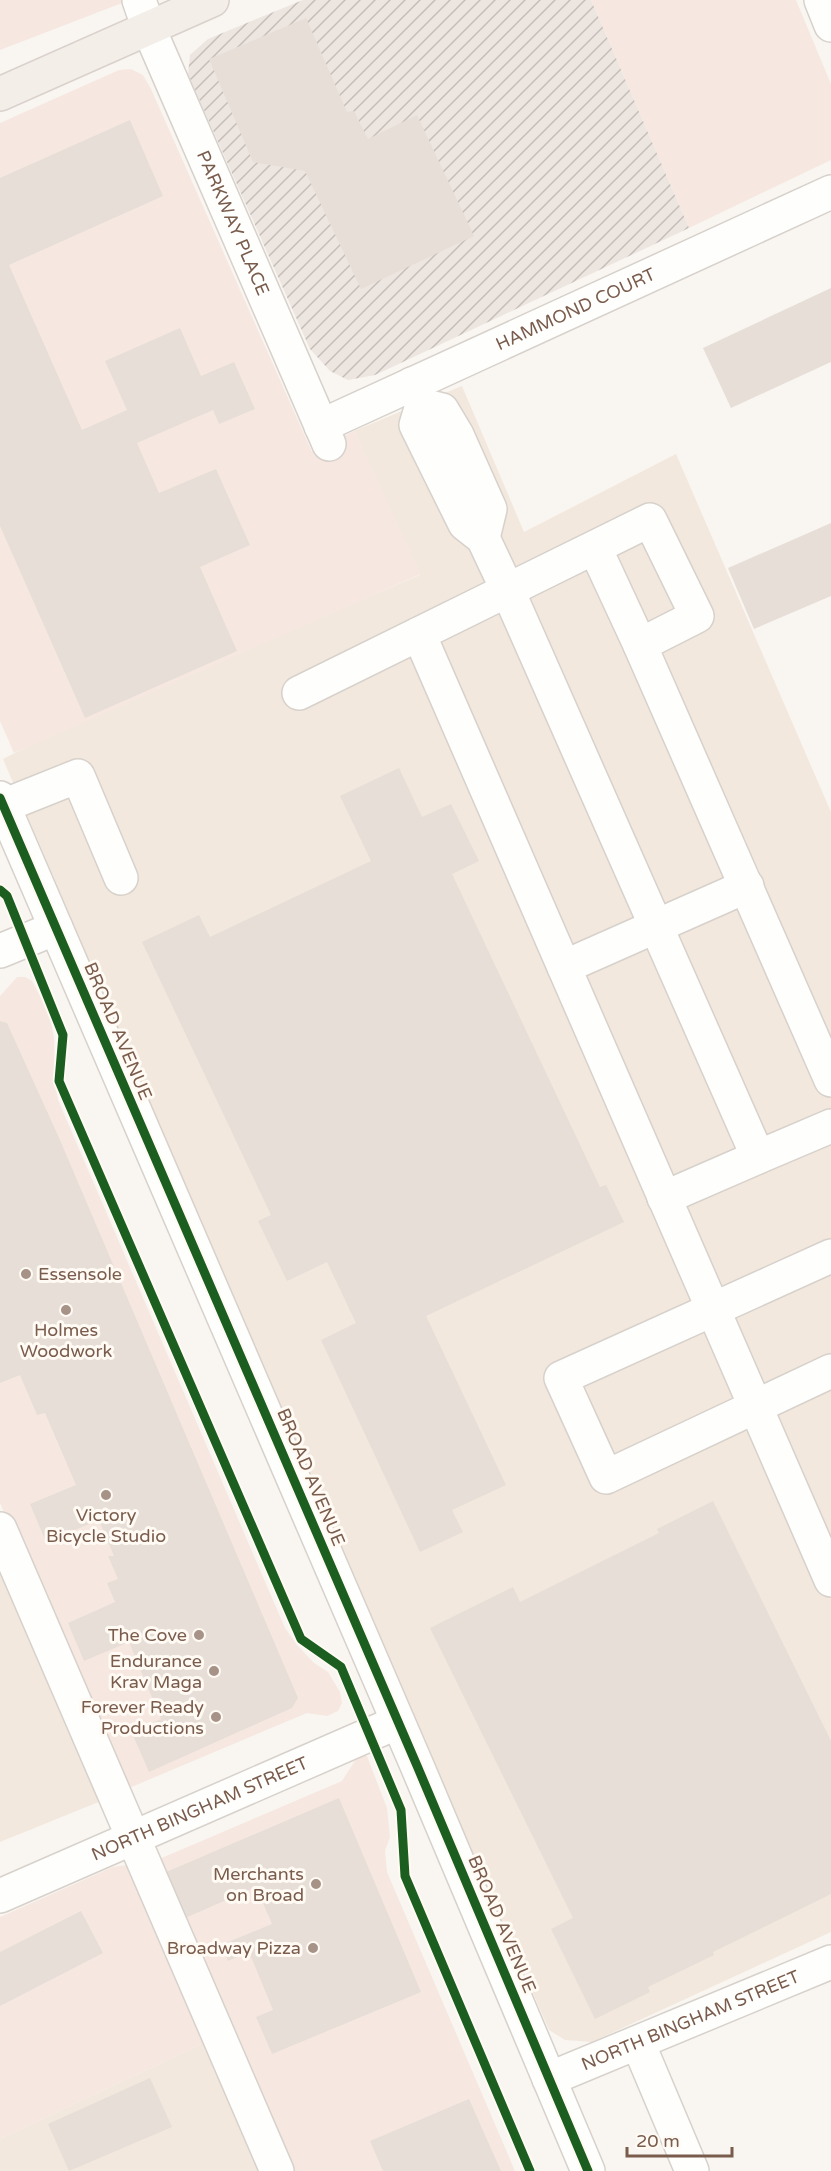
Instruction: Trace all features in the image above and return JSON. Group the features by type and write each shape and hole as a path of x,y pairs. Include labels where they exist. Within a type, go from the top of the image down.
{"main road":[{"path":"0,94 144,14 212,0"}],"street":[{"path":"821,0 831,25"},
{"name":"PARKWAY PLACE","path":"144,14 325,435"},
{"name":"HAMMOND COURT","path":"325,435 417,394 831,192"},
{"path":"417,394 442,410 457,435 490,509 483,538"},
{"path":"417,394 416,425 465,524 483,538 508,591 758,1158"},
{"path":"429,451 457,435"},
{"path":"298,693 650,520 696,616 640,645"},
{"path":"595,548 747,886 831,1080"},
{"path":"419,634 831,1580"},
{"path":"2,802 78,776 122,878"},
{"name":"BROAD AVENUE","path":"2,802 398,1722 588,2171"},
{"path":"564,967 747,886"},
{"path":"0,951 56,928"},
{"path":"664,1198 831,1126"},
{"path":"831,1256 561,1378 606,1477 754,1405 831,1371"},
{"path":"0,1529 277,2171"},
{"name":"NORTH BINGHAM STREET","path":"0,1896 398,1722"},
{"name":"NORTH BINGHAM STREET","path":"549,2079 831,1962"},
{"path":"638,2043 692,2171"}],"shaded area":[{"path":"0,0 130,0 0,50"},
{"path":"303,0 591,0 689,228 375,375 348,380 330,371 310,349 188,74 190,55 208,39"},
{"path":"591,0 796,0 831,84 831,160 689,228"},
{"path":"131,69 143,75 151,89 312,452 354,431 421,574 14,753 0,721 0,123 119,70"},
{"path":"462,386 524,532 676,454 831,812 831,1932 592,2042 565,2040 549,2030 3,759 85,718 420,575 354,431"},
{"path":"17,977 25,977 32,981 49,1013 54,1037 55,1082 58,1100 285,1628 314,1663 328,1672 340,1692 342,1703 338,1711 327,1716 307,1713 122,1791 0,1503 0,996"},
{"path":"0,1562 101,1801 0,1842"},
{"path":"358,1756 367,1756 387,1808 390,1837 385,1851 387,1872 515,2171 286,2171 150,1863 342,1781"},
{"path":"127,1865 135,1873 208,2041 0,2139 0,1917 113,1867"},
{"path":"208,2041 263,2171 0,2171 0,2139"}],"building":[{"path":"306,18 347,112 354,111 368,139 417,115 474,236 361,289 305,171 253,162 209,59"},
{"path":"130,120 163,196 9,265 82,430 127,410 105,361 180,328 201,376 234,362 255,409 219,424 213,410 137,443 159,493 216,469 250,545 200,567 237,651 85,718 0,526 0,178"},
{"path":"831,288 831,362 731,408 703,348"},
{"path":"831,523 831,596 754,629 728,568"},
{"path":"399,768 422,817 451,804 479,861 452,874 600,1187 606,1185 624,1222 426,1316 506,1485 452,1510 463,1532 420,1552 321,1340 356,1323 327,1262 287,1281 258,1221 271,1215 142,942 199,915 210,937 371,861 340,796"},
{"path":"0,1021 7,1023 60,1140 298,1698 292,1708 149,1772 132,1733 161,1719 129,1642 84,1661 68,1623 115,1602 107,1583 118,1579 108,1556 114,1556 99,1520 46,1542 30,1504 76,1485 45,1413 37,1415 20,1375 0,1383"},
{"path":"713,1501 831,1741 831,1894 713,1952 714,1955 648,1987 650,1992 595,2019 551,1929 573,1918 430,1628 513,1587 520,1602 659,1533 657,1529"},
{"path":"339,1798 421,1992 272,2054 256,2017 273,2010 249,1952 228,1961 221,1945 272,1924 256,1887 176,1922 157,1876"},
{"path":"81,1911 103,1953 0,2006 0,1952"},
{"path":"150,2078 172,2127 69,2171 48,2124"},
{"path":"469,2099 501,2171 383,2171 370,2141"}],"cycle path":[{"path":"0,798 418,1768 588,2171"},
{"path":"0,890 7,896 63,1035 59,1081 301,1639 341,1667 401,1810 405,1876 530,2171"}],"place":[{"name":"Essensole","path":"26,1274"},
{"name":"Holmes Woodwork","path":"66,1310"},
{"name":"Victory Bicycle Studio","path":"106,1495"},
{"name":"The Cove","path":"199,1635"},
{"name":"Endurance Krav Maga","path":"214,1671"},
{"name":"Forever Ready Productions","path":"216,1717"},
{"name":"Merchants on Broad","path":"316,1884"},
{"name":"Broadway Pizza","path":"313,1948"}]}
